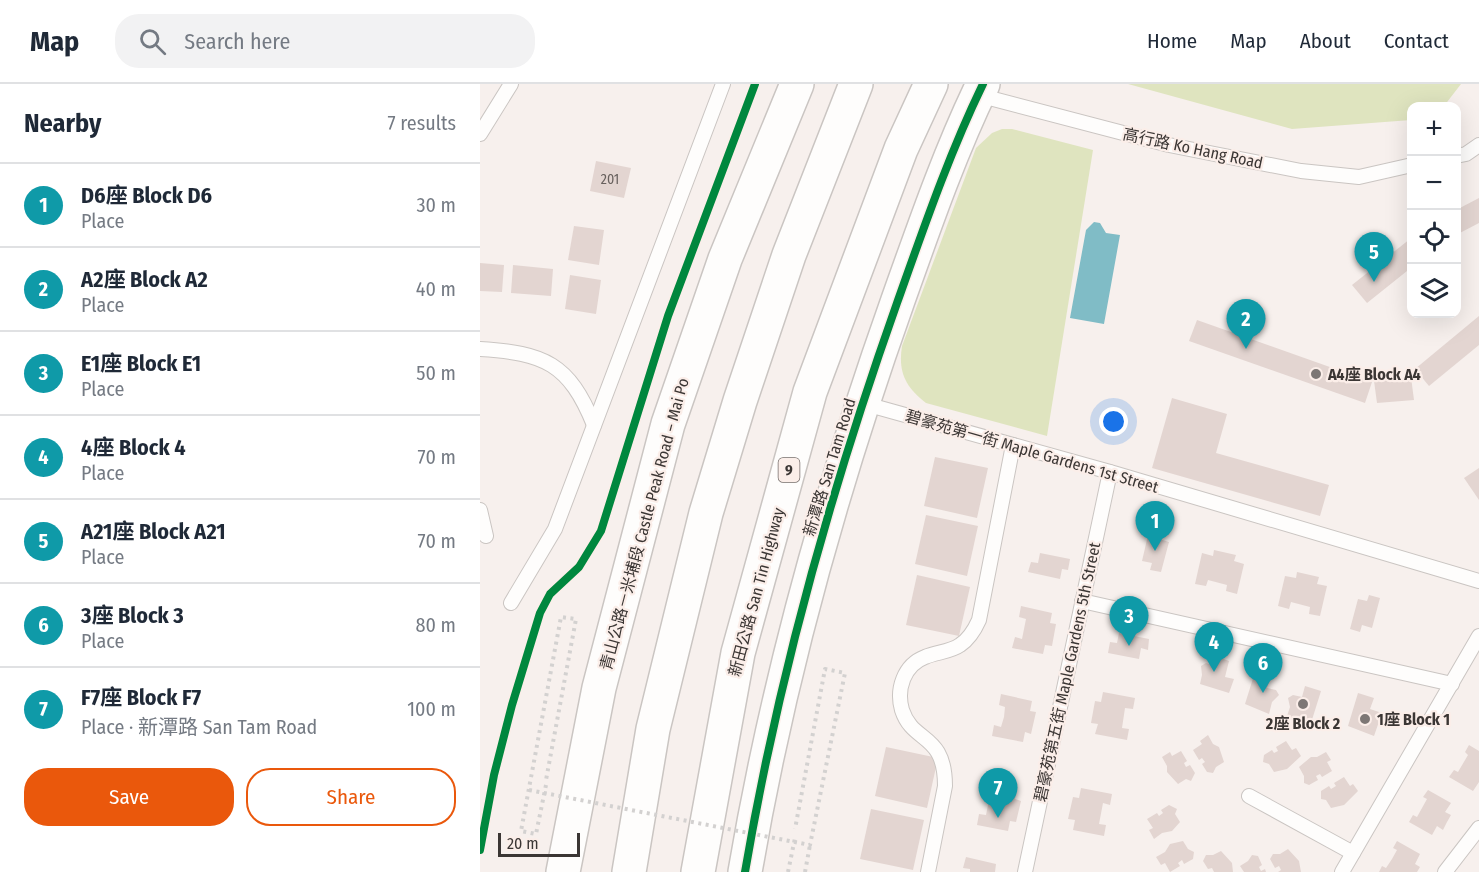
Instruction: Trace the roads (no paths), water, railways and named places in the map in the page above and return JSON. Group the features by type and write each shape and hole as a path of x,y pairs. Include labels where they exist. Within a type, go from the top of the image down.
{"main road":[{"name":"青山公路－米埔段 Castle Peak Road – Mai Po","path":"563,872 599,688 668,424 725,259 797,84"},
{"path":"629,872 653,729 706,513 740,401 789,255 856,84"},
{"name":"新田公路 San Tin Highway","path":"698,872 738,653 810,392 901,149 931,84"},
{"name":"新潭路 San Tam Road","path":"745,872 773,726 802,607 862,403 921,237 981,89"}],"lane":[{"path":"480,134 511,84"},
{"path":"511,603 555,529 723,84"},
{"name":"高行路 Ko Hang Road","path":"981,89 1169,145 1302,171 1359,177 1407,166"},
{"path":"1461,155 1479,145"},
{"path":"480,349 516,352 542,360 564,374 582,395 594,425"},
{"name":"碧豪苑第一街 Maple Gardens 1st Street","path":"862,403 1110,472 1479,581"},
{"path":"928,872 945,786 945,771 937,748 910,725 903,714 900,688 913,664 924,657 960,645 969,637 979,620 1013,445"},
{"name":"碧豪苑第五街 Maple Gardens 5th Street","path":"1025,872 1110,472"},
{"path":"480,510 486,536"},
{"path":"1082,602 1452,684"},
{"path":"1342,872 1479,636"},
{"path":"1249,796 1353,853"},
{"path":"1445,872 1479,828"}],"water":[{"path":"1094,222 1100,223 1106,233 1120,235 1104,324 1070,318 1086,230"}],"place":[{"name":"A21座 Block A21","path":"1374,282"},
{"name":"A2座 Block A2","path":"1246,349"},
{"name":"A4座 Block A4","path":"1316,374"},
{"name":"D6座 Block D6","path":"1155,551"},
{"name":"E1座 Block E1","path":"1129,646"},
{"name":"4座 Block 4","path":"1214,672"},
{"name":"3座 Block 3","path":"1263,693"},
{"name":"2座 Block 2","path":"1303,704"},
{"name":"1座 Block 1","path":"1365,719"},
{"name":"F7座 Block F7","path":"998,818"}]}
